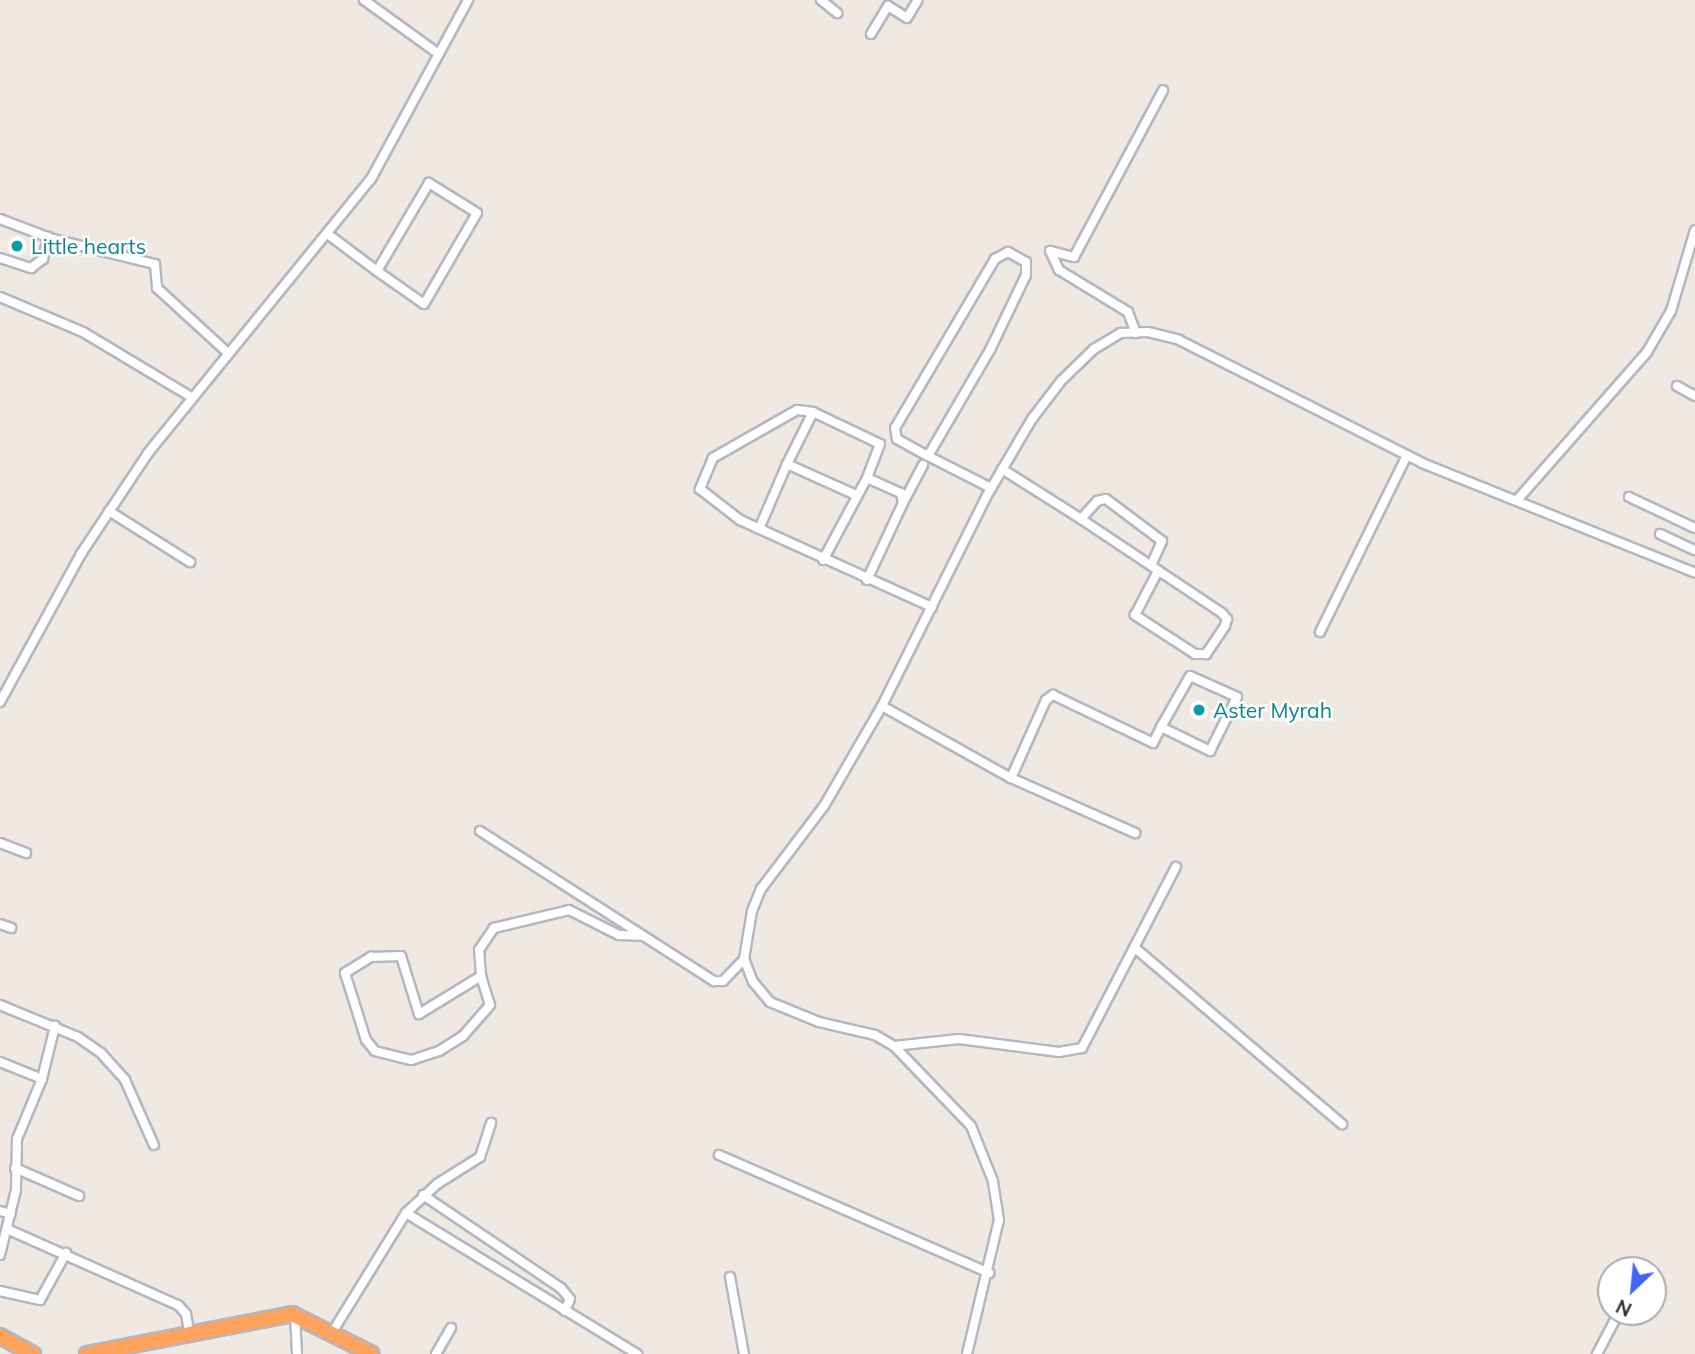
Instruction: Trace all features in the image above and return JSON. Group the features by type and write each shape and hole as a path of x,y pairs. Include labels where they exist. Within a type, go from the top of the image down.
{"highway":[{"path":"87,1354 189,1331 288,1315 333,1331 372,1354"},
{"path":"0,1336 33,1354"}],"street":[{"path":"0,702 109,511 191,397 329,235 371,179 468,0"},
{"path":"821,0 837,13"},
{"path":"871,34 888,6 907,18 918,0"},
{"path":"368,1 439,54"},
{"path":"1136,333 1128,312 1059,270 1050,251 1074,257 1163,90"},
{"path":"329,235 377,271 424,303 477,213 429,183 377,271"},
{"path":"0,219 48,237 155,264 157,288 228,353"},
{"path":"1518,499 1647,352 1671,311 1695,230"},
{"path":"0,258 24,268 34,267 43,259 48,237"},
{"path":"928,456 990,350 1026,275 1026,262 1008,252 995,259 897,423 897,439 928,456 991,488"},
{"path":"0,297 83,332 191,397"},
{"path":"967,1354 989,1273 999,1220 984,1150 971,1126 894,1046 875,1035 819,1022 770,1002 753,982 744,959 752,912 761,889 824,806 882,706 991,488 1060,381 1094,349 1121,333 1179,340 1406,455 1695,573"},
{"path":"1677,386 1695,396"},
{"path":"823,560 867,478 880,444 813,412 797,410 713,458 700,489 759,529 823,560 867,580 932,607"},
{"path":"759,529 813,412"},
{"path":"1320,632 1406,455"},
{"path":"788,464 856,495"},
{"path":"867,580 923,465"},
{"path":"1002,470 1081,519 1154,568 1227,619 1206,654 1195,654 1135,615 1154,568 1162,541 1106,499 1097,501 1081,519"},
{"path":"867,478 901,493 903,503"},
{"path":"1629,497 1695,528"},
{"path":"109,511 190,562"},
{"path":"1660,534 1695,550"},
{"path":"1011,778 1053,695 1153,743 1161,727 1190,676 1237,697 1210,751 1161,727"},
{"path":"882,706 1011,778 1135,833"},
{"path":"480,831 719,983 744,959"},
{"path":"0,843 26,853"},
{"path":"894,1046 959,1039 1074,1052 1088,1040 1176,867"},
{"path":"481,976 419,1014 401,956 371,957 345,974 366,1040 375,1051 411,1060 439,1051 463,1036 490,1005 481,976 479,950 494,928 569,910 619,934 645,936"},
{"path":"0,924 11,928"},
{"path":"1135,948 1342,1124"},
{"path":"0,1005 55,1026 89,1044 118,1069 154,1145"},
{"path":"0,1255 11,1214 17,1139 42,1079 55,1026"},
{"path":"0,1062 42,1079"},
{"path":"333,1331 406,1213 423,1195 480,1157 491,1123"},
{"path":"719,1155 989,1273"},
{"path":"15,1168 79,1196"},
{"path":"423,1195 561,1287 570,1299 565,1311"},
{"path":"0,1211 11,1214"},
{"path":"406,1213 637,1354"},
{"path":"7,1229 178,1305 186,1314 189,1331"},
{"path":"0,1291 40,1300 66,1253"},
{"path":"730,1277 744,1354"},
{"path":"288,1315 297,1354"},
{"path":"1597,1354 1612,1326"},
{"path":"436,1354 451,1328"}],"place":[{"name":"Little hearts","path":"17,246"},
{"name":"Aster Myrah","path":"1199,710"}]}
